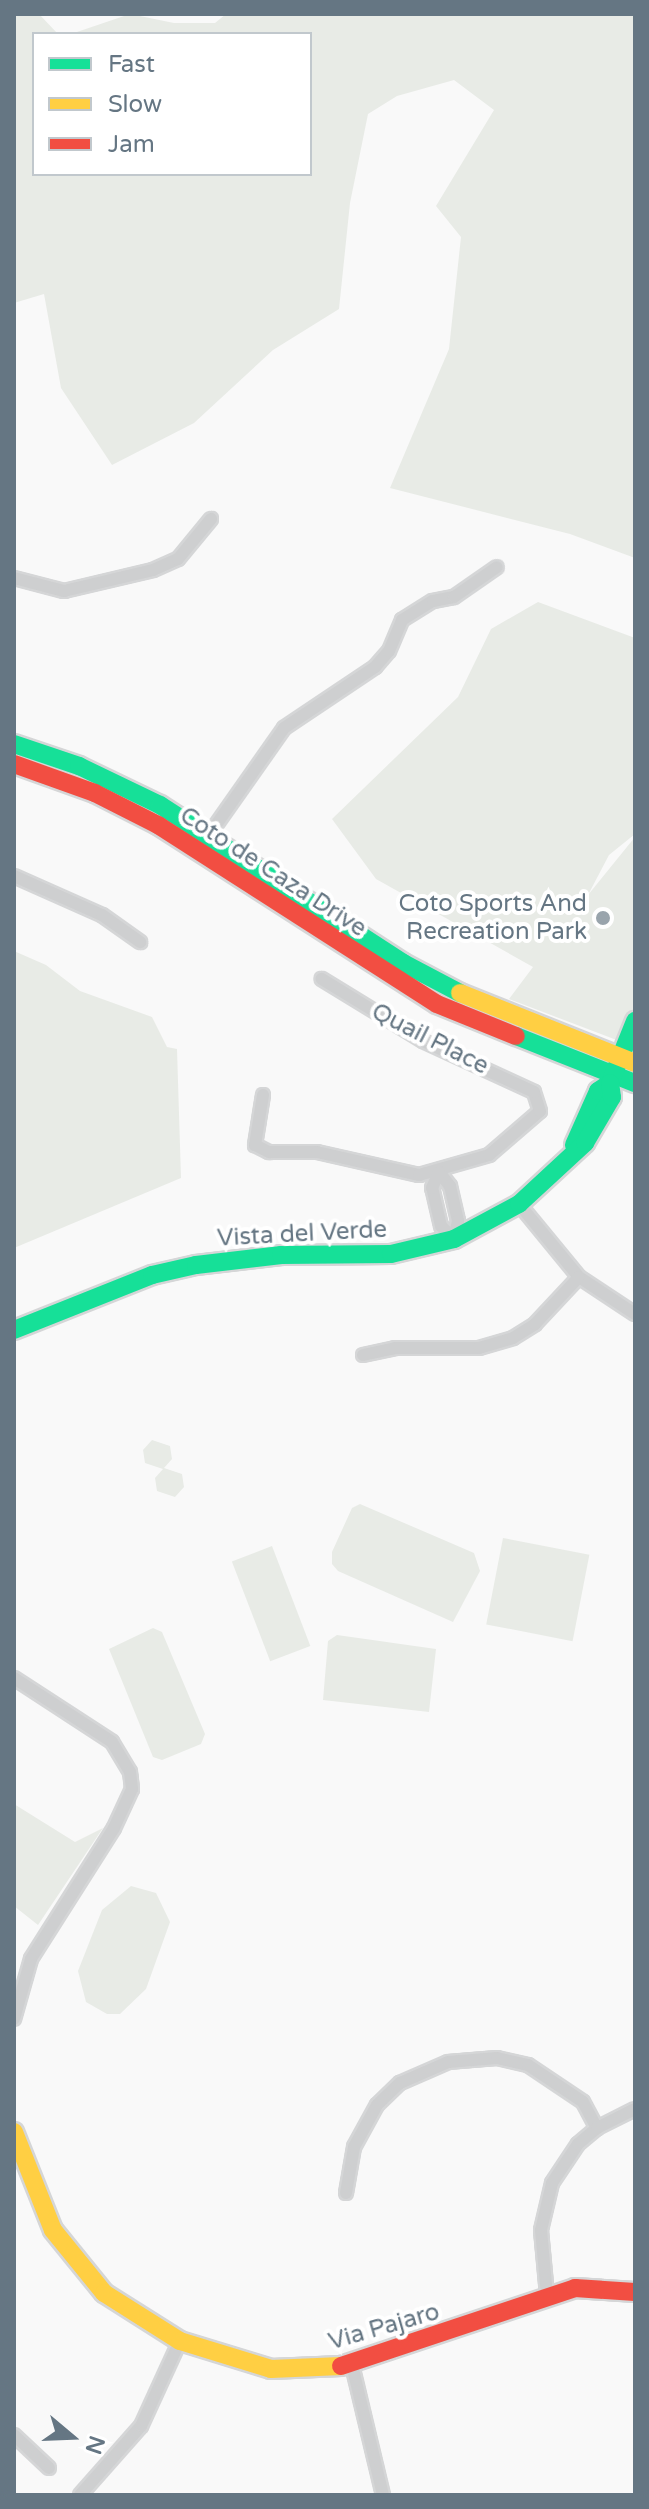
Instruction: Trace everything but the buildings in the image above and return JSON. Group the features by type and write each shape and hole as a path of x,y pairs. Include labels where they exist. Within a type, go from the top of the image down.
{"street":[{"path":"14,578 64,591 153,570 178,559 211,519"},
{"path":"198,851 284,728 375,667 389,651 402,620 433,601 454,597 497,567"},
{"name":"Coto de Caza Drive","path":"14,744 115,782 209,834 403,963 620,1070 635,1083"},
{"name":"Coto de Caza Drive","path":"14,764 128,809 437,1004 620,1070"},
{"path":"14,876 102,915 140,942"},
{"name":"Quail Place","path":"322,979 423,1041 539,1097 542,1105 532,1122 489,1155 439,1172"},
{"name":"Vista del Verde","path":"14,1330 152,1275 196,1265 281,1255 391,1254 454,1239 519,1204 572,1151 598,1091 620,1070 635,1021"},
{"path":"263,1095 255,1145 269,1152 317,1152 394,1173 439,1172 432,1188 441,1226 454,1239"},
{"path":"519,1204 579,1277 635,1314"},
{"path":"363,1355 395,1348 479,1348 513,1338 535,1324 579,1277"},
{"path":"14,1678 112,1742 130,1772 132,1789 114,1828 31,1959 14,2019"},
{"path":"346,2193 354,2147 377,2105 400,2083 448,2062 497,2058 528,2065 583,2102 597,2128"},
{"path":"547,2295 541,2230 547,2195 565,2161 597,2128 635,2109"},
{"name":"Via Pajaro","path":"14,2132 33,2190 77,2266 140,2319 180,2341 271,2369 352,2365 417,2347 547,2295 575,2288 635,2292"},
{"path":"80,2495 141,2426 180,2341"},
{"path":"352,2365 383,2495"},
{"path":"14,2435 49,2468"}],"shaded area":[{"path":"14,14 39,14 56,32 32,32 32,176 312,176 312,32 77,32 130,14 174,23 215,23 226,14 635,14 635,558 570,534 390,488 449,349 461,237 436,206 494,110 454,80 397,96 368,114 350,203 339,309 273,350 194,423 112,465 61,388 44,294 14,303"},
{"path":"538,602 635,638 635,834 609,855 588,895 635,837 635,1047 509,999 533,967 376,879 332,819 458,697 491,629"},
{"path":"14,951 46,965 80,991 152,1017 167,1047 177,1049 181,1178 14,1248"},
{"path":"152,1440 170,1446 172,1459 164,1468 182,1474 184,1487 175,1497 157,1491 155,1478 163,1469 145,1463 143,1450"},
{"path":"360,1504 474,1553 480,1571 453,1622 338,1571 332,1564 332,1552 352,1508"},
{"path":"503,1538 589,1555 573,1641 486,1624"},
{"path":"272,1546 310,1646 270,1661 232,1561"},
{"path":"153,1628 162,1632 205,1734 201,1744 162,1760 153,1757 109,1649"},
{"path":"337,1635 436,1649 429,1712 323,1700 328,1641"},
{"path":"14,1804 75,1842 103,1828 38,1925 14,1906"},
{"path":"131,1886 156,1893 170,1922 146,1989 120,2014 107,2014 86,2002 78,1971 102,1910"}],"traffic: fast":[{"path":"14,744 79,766 160,805 403,963 460,993"},
{"path":"574,1145 598,1091 610,1083 635,1021"},
{"path":"516,1036 635,1083"},
{"path":"14,1330 152,1275 196,1265 281,1255 391,1254 454,1239 519,1204 585,1143 612,1097 610,1083"}],"traffic: slow":[{"path":"460,993 635,1063"},
{"path":"14,2132 53,2230 104,2293 180,2341 271,2369 341,2366"}],"traffic: jam":[{"path":"14,764 95,793 158,825 437,1004 516,1036"},
{"path":"341,2366 575,2288 635,2292"}],"place":[{"name":"Coto Sports And Recreation Park","path":"603,918"}]}
